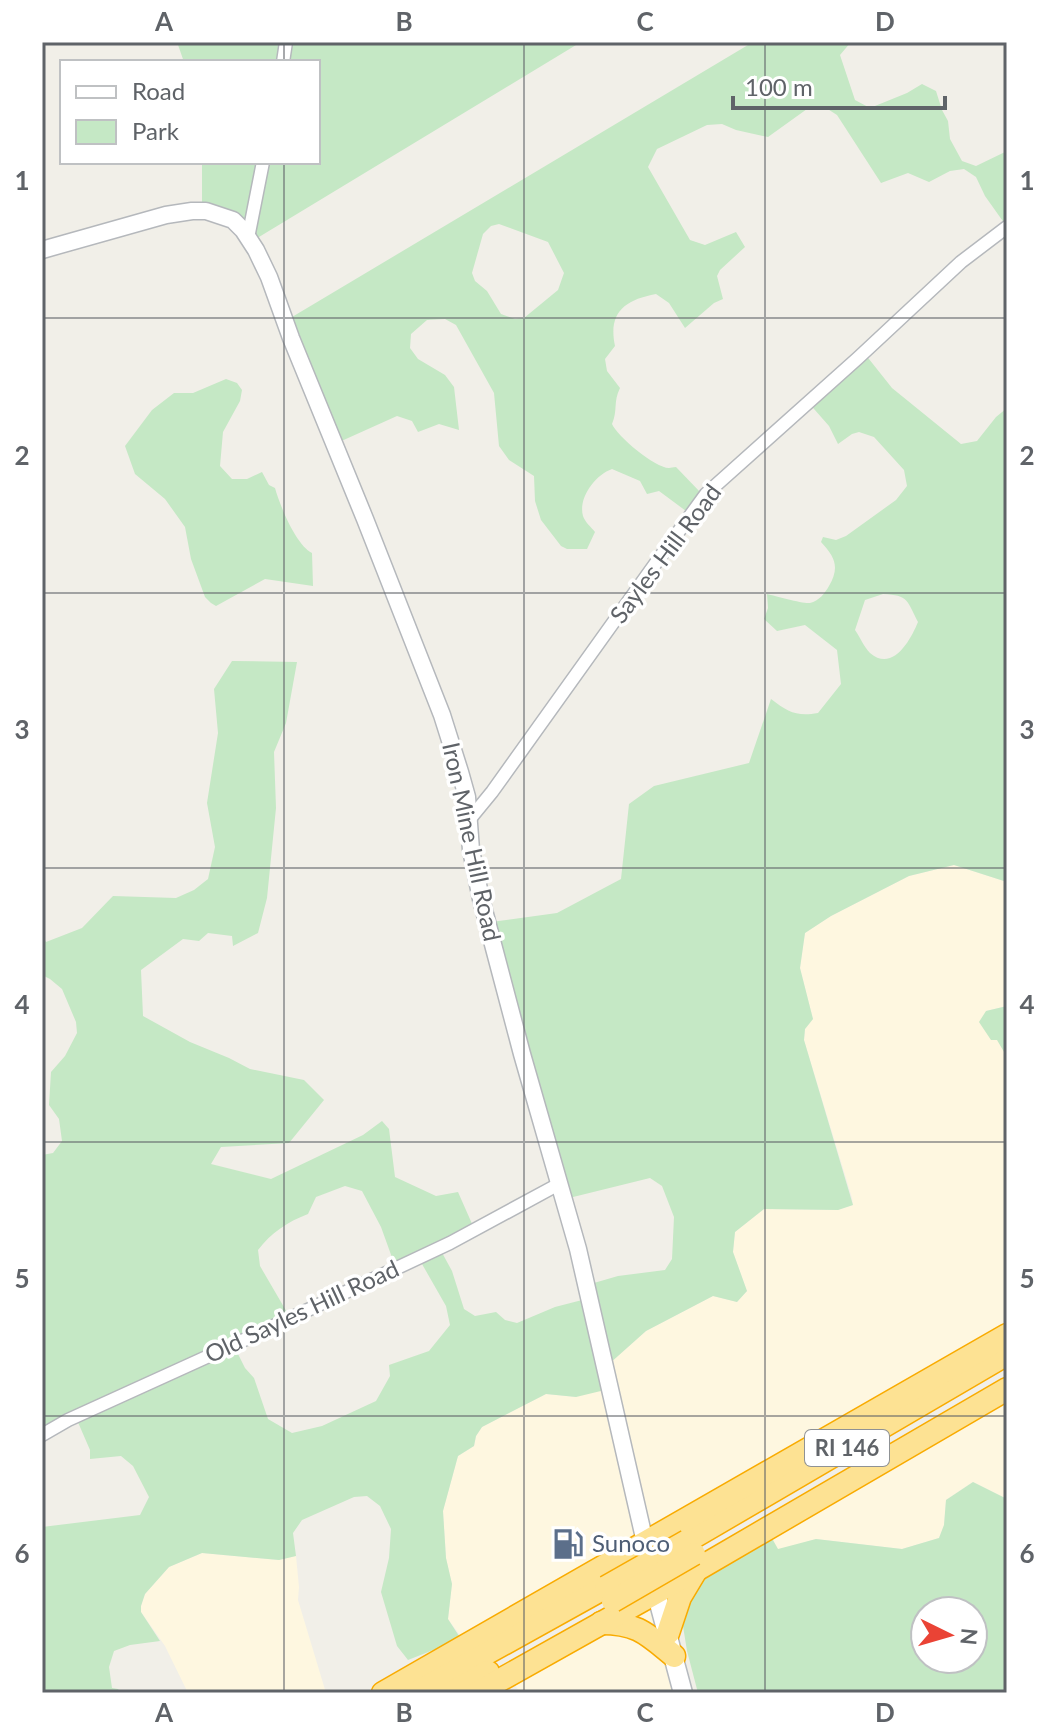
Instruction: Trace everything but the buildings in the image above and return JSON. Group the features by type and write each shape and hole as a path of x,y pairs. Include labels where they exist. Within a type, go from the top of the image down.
{"highway":[{"path":"383,1693 1007,1335"},
{"name":"RI 146","path":"693,1555 1007,1354"},
{"name":"RI 146","path":"415,1693 693,1555 1007,1372"},
{"path":"477,1693 656,1592 693,1555 1007,1389"},
{"path":"668,1633 693,1555"},
{"name":"RI 146","path":"451,1693 610,1594"},
{"path":"601,1623 636,1628 674,1656"}],"main road":[{"path":"656,1592 683,1693"}],"street":[{"path":"248,238 263,164"},
{"name":"Iron Mine Hill Road","path":"42,250 166,215 206,211 233,220 248,238 269,277 442,715 467,797 471,850 485,913 578,1249 645,1543"},
{"name":"Sayles Hill Road","path":"469,820 706,494 961,262 1007,227"},
{"name":"Old Sayles Hill Road","path":"42,1435 68,1420 450,1243 559,1184"},
{"path":"645,1543 656,1592"}],"shaded area":[{"path":"954,865 1007,882 1007,1006 986,1011 1007,1057 1007,1335 462,1638 448,1619 452,1584 446,1558 443,1511 458,1456 474,1446 482,1427 546,1394 576,1397 646,1331 713,1296 737,1302 747,1291 733,1252 735,1232 764,1209 838,1210 853,1205 804,1040 805,1029 813,1019 800,968 805,933 831,916 909,876"},
{"path":"1007,1391 1007,1499 973,1482 946,1500 944,1525 939,1538 902,1549 816,1539 778,1550 769,1533"},
{"path":"202,1553 279,1560 296,1556 298,1600 326,1693 188,1693 165,1646 141,1612 141,1606 145,1594 169,1567"},
{"path":"654,1595 679,1693 520,1693 512,1680"}],"green space":[{"path":"177,42 581,42 254,240 202,210 202,164 320,164 320,60 183,60"},
{"path":"753,42 851,42 840,55 855,100 870,108 922,84 936,91 948,121 950,139 962,161 976,166 1007,153 1007,227 976,177 964,169 950,171 929,182 908,173 881,183 837,115 823,106 807,109 768,137 722,124 707,125 657,149 648,167 690,240 705,245 736,232 745,247 717,276 723,299 685,328 669,303 656,294 627,304 616,317 615,346 605,359 607,371 620,388 612,424 621,436 655,463 663,467 676,467 701,493 686,511 659,491 647,494 640,481 612,469 600,476 585,495 583,516 595,532 587,549 561,546 541,520 535,501 534,476 509,460 499,446 494,393 456,325 445,319 427,320 411,334 410,348 418,359 445,375 454,387 459,430 439,424 418,432 412,421 397,416 337,443 287,320","holes":["499,224 548,242 564,273 558,290 524,318 515,319 501,314 472,273 483,234 491,226"]},
{"path":"865,354 892,388 961,444 977,441 1007,408 1007,882 954,865 909,876 831,916 805,933 800,968 813,1019 805,1029 804,1040 853,1205 838,1210 764,1209 735,1232 733,1252 747,1291 737,1302 713,1296 646,1331 609,1364 605,1390 576,1397 546,1394 482,1427 474,1446 458,1456 443,1511 446,1558 452,1584 448,1619 461,1639 408,1660 397,1646 381,1592 389,1558 391,1529 380,1506 367,1496 354,1497 302,1520 293,1533 296,1556 279,1560 202,1553 169,1567 145,1594 141,1606 141,1612 160,1641 130,1645 114,1651 109,1667 112,1688 121,1693 42,1693 42,1527 140,1515 149,1497 133,1466 121,1456 90,1459 90,1450 77,1420 42,1432 42,1155 53,1153 62,1141 59,1119 49,1105 51,1072 65,1056 77,1033 76,1022 62,989 42,975 42,936 46,942 82,928 113,896 176,898 208,879 215,847 207,803 218,733 214,689 232,661 297,662 286,723 274,752 276,808 267,898 258,933 233,946 232,936 208,933 199,941 183,939 141,970 143,1016 190,1042 250,1069 304,1080 324,1100 289,1143 221,1147 211,1164 271,1179 363,1135 382,1121 389,1129 395,1177 436,1196 458,1192 473,1226 440,1249 452,1271 464,1309 475,1316 496,1312 505,1320 517,1323 555,1307 586,1299 587,1285 618,1276 665,1270 672,1259 674,1217 662,1186 650,1178 565,1199 491,922 557,913 621,879 629,804 654,786 749,763 771,699 793,712 818,713 841,684 837,650 805,625 777,631 764,619 768,608 767,594 807,603 819,599 829,586 835,568 833,558 821,542 823,537 836,540 846,536 896,500 907,486 904,470 874,437 859,432 838,444 829,426 807,401","holes":["883,594 906,600 918,622 900,651 886,659 870,653 855,630 865,600","345,1186 362,1191 381,1227 394,1263 418,1257 446,1306 450,1325 429,1351 389,1365 390,1376 376,1401 322,1426 292,1433 268,1419 254,1378 234,1346 288,1314 260,1266 258,1250 280,1229 308,1214 316,1197"]},
{"path":"226,379 237,383 242,390 240,401 223,432 220,466 232,479 247,479 262,472 269,485 275,488 295,534 312,553 313,586 265,579 216,606 205,597 191,559 185,527 165,499 135,474 125,446 152,410 174,393 193,393"},
{"path":"1007,1006 1007,1057 997,1040 991,1040 979,1022 986,1011"},
{"path":"973,1482 1007,1499 1007,1693 698,1693 683,1626 685,1604 705,1572 769,1533 778,1549 816,1539 902,1549 939,1538 944,1525 946,1500"}],"place":[{"name":"Sunoco","path":"568,1544"}]}
